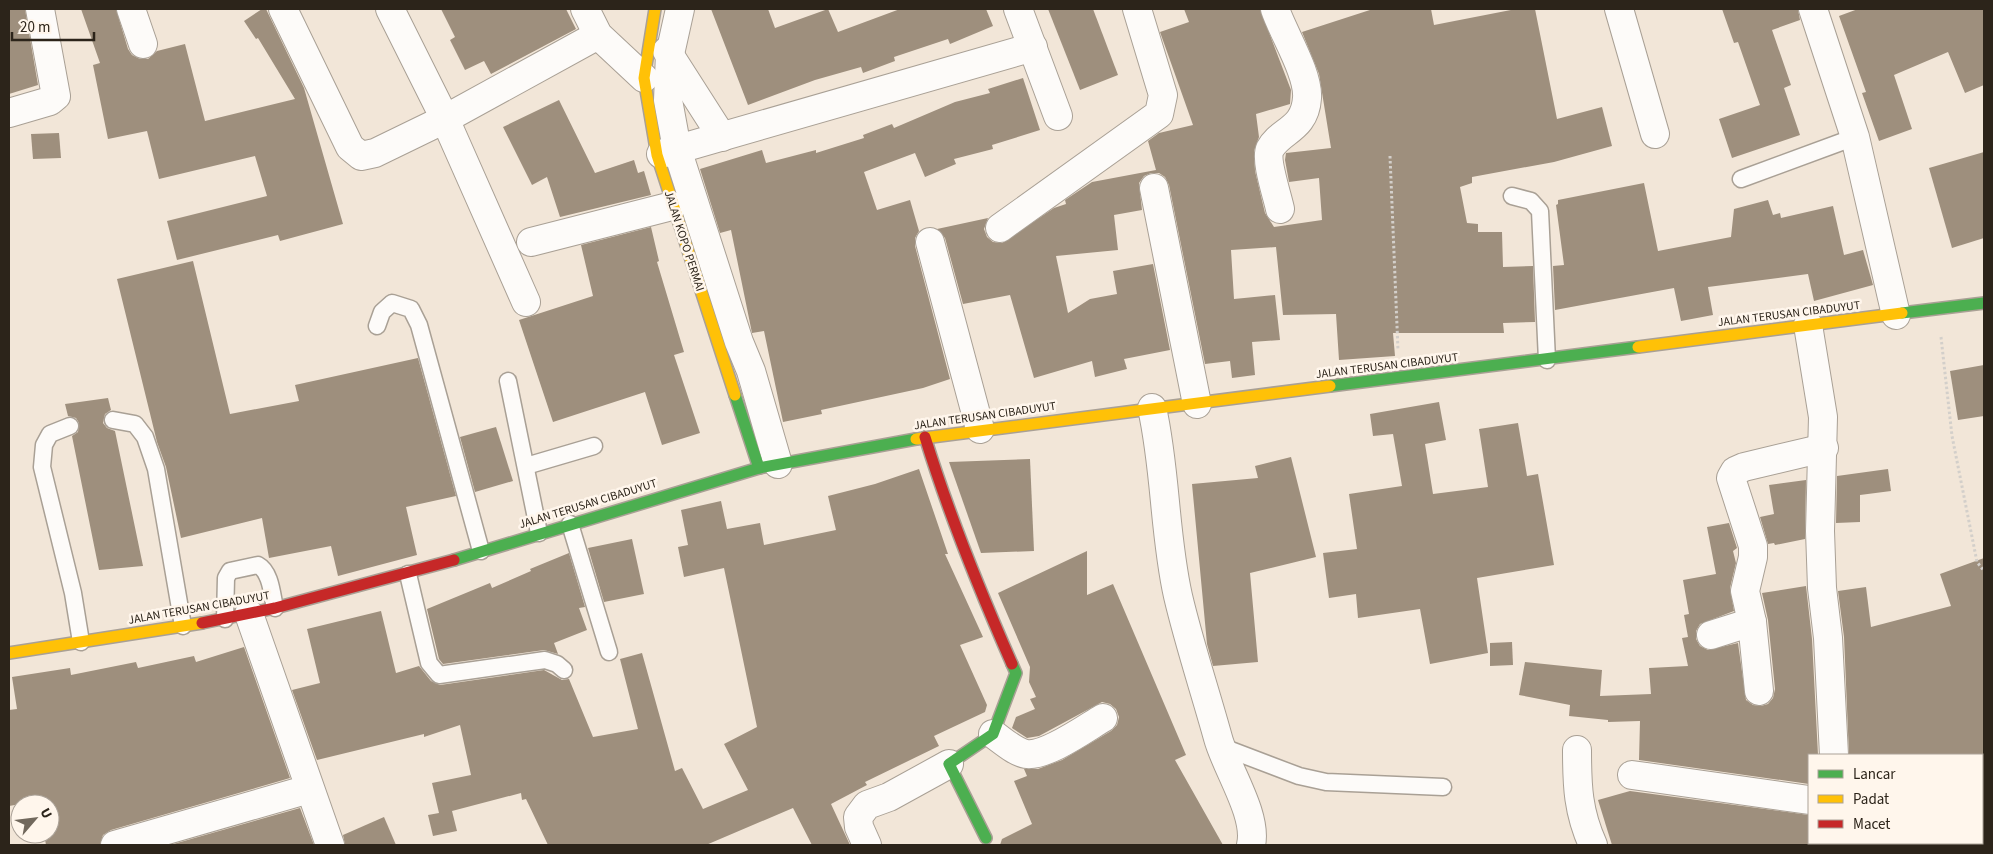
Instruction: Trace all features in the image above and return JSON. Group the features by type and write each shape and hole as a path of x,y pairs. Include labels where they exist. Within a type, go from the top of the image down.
{"main road":[{"name":"JALAN KOPO PERMAI","path":"652,20 644,78 667,152 672,206 696,245"},
{"name":"JALAN TERUSAN CIBADUYUT","path":"9,654 249,614 408,574 539,533 769,466 925,437 1984,304"},
{"path":"925,437 944,498 972,573 1016,673 993,734 949,764 986,838"}],"street":[{"path":"9,113 50,101 56,96 40,9"},
{"path":"132,9 143,44"},
{"path":"283,9 350,147 355,153 367,156 445,119 598,36"},
{"path":"390,9 445,119 526,302"},
{"path":"585,9 598,36 644,78"},
{"name":"JALAN KOPO PERMAI","path":"680,9 670,54 667,152 696,245 739,342 741,376 769,466"},
{"path":"1018,9 1058,116"},
{"path":"1000,228 1160,114 1163,95 1137,9"},
{"path":"1275,9 1307,86 1308,100 1296,126 1270,149 1268,159 1280,209"},
{"path":"1619,9 1655,134"},
{"path":"1813,9 1855,138 1896,315"},
{"path":"652,20 670,54 722,138"},
{"path":"667,152 722,138 1033,47"},
{"path":"1154,188 1197,404"},
{"path":"531,242 672,206"},
{"path":"930,242 980,429"},
{"path":"1808,325 1823,417 1824,448 1820,531 1822,588 1828,638 1834,754"},
{"path":"1152,408 1161,447 1178,595 1220,746 1248,815 1253,836 1250,845"},
{"path":"1759,691 1752,622 1745,591 1754,557 1753,546 1731,478 1735,471 1744,467 1824,448"},
{"path":"249,614 330,845"},
{"path":"1711,635 1752,622"},
{"path":"993,734 1017,751 1027,754 1037,753 1056,745 1103,718"},
{"path":"1577,750 1577,793 1583,822 1593,845"},
{"path":"866,845 859,827 858,818 867,805 890,797 949,764"},
{"path":"1632,775 1808,800"},
{"path":"115,845 310,789"}],"lane":[{"path":"1741,179 1855,138"},
{"path":"1512,196 1531,201 1540,211 1547,360"},
{"path":"377,326 382,312 392,303 411,309 419,325 481,551"},
{"path":"508,381 539,533"},
{"path":"113,420 135,424 145,437 156,469 183,626"},
{"path":"70,426 50,434 44,445 42,467 73,593 81,642"},
{"path":"526,466 594,446"},
{"path":"570,524 609,652"},
{"path":"408,574 429,663 439,675 545,660 556,664 564,670"},
{"path":"1220,746 1299,776 1326,782 1443,787"}],"path":[{"path":"1390,156 1399,378"},
{"path":"1938,309 1952,436 1977,562 1984,571"}],"building":[{"path":"9,9 25,9 38,85 9,94"},
{"path":"81,9 116,9 128,49 132,55 140,59 148,59 157,51 185,44 205,121 295,99 258,38 256,39 244,21 262,9 266,9 304,88 343,224 280,241 278,235 177,260 167,221 267,196 255,156 159,179 147,131 108,139 93,65 100,63"},
{"path":"441,9 566,9 576,29 491,74 484,61 465,70 450,40 455,37"},
{"path":"711,9 768,9 775,28 828,9 838,32 900,9 986,9 993,26 950,44 948,39 894,57 895,61 863,73 861,67 815,80 748,105"},
{"path":"1048,9 1093,9 1118,75 1080,90"},
{"path":"1184,9 1260,9 1291,90 1290,104 1256,114 1259,137 1254,151 1255,171 1265,213 1274,227 1322,220 1319,178 1289,182 1285,160 1286,153 1331,148 1319,74 1302,32 1373,9 1431,9 1434,25 1516,9 1535,9 1557,119 1602,107 1612,146 1554,162 1472,177 1472,183 1460,187 1467,223 1478,224 1478,232 1502,232 1503,267 1533,266 1535,322 1503,323 1504,333 1393,333 1395,356 1339,360 1336,314 1283,315 1276,247 1231,250 1234,299 1275,295 1280,340 1252,342 1255,375 1232,378 1230,361 1205,364 1169,185 1165,177 1159,173 1151,173 1144,176 1139,183 1142,210 1114,215 1118,250 1056,256 1068,313 1090,299 1117,294 1113,271 1153,264 1170,350 1124,359 1127,369 1095,377 1092,361 1034,378 1010,295 963,304 945,238 937,229 988,218 984,229 987,237 993,242 1002,243 1054,208 1066,204 1065,200 1092,182 1156,170 1148,141 1159,133 1193,125 1160,32 1189,22"},
{"path":"1722,9 1798,9 1800,20 1772,30 1791,85 1784,88 1800,135 1732,158 1719,119 1760,105 1738,42 1734,43"},
{"path":"1858,9 1984,9 1984,85 1965,93 1948,52 1894,75 1912,129 1879,141 1862,93 1866,92 1839,16"},
{"path":"1023,78 1040,130 992,145 993,149 954,159 956,164 925,177 915,153 864,172 877,210 910,200 919,231 915,238 915,246 950,379 923,388 821,410 822,414 783,422 764,331 752,333 731,230 720,233 700,169 762,150 766,163 816,150 816,153 864,138 863,135 892,124 894,128 955,102 990,93 988,89"},
{"path":"559,100 595,173 634,160 638,173 644,171 651,195 560,217 547,177 532,185 503,127"},
{"path":"59,133 61,158 33,159 31,134"},
{"path":"1984,152 1984,238 1952,248 1929,168"},
{"path":"1644,183 1658,251 1731,237 1734,209 1768,200 1773,215 1780,213 1781,218 1833,206 1844,255 1863,250 1873,285 1814,301 1808,274 1708,287 1713,315 1681,321 1674,288 1555,310 1553,266 1564,265 1556,205 1558,200"},
{"path":"651,227 659,261 657,262 684,352 674,355 700,433 662,445 645,392 553,422 519,320 593,296 581,245"},
{"path":"193,261 230,414 299,401 295,385 418,358 456,496 406,507 417,555 338,576 331,546 269,558 262,518 181,538 166,467 157,442 117,279"},
{"path":"1984,365 1984,416 1958,420 1950,371"},
{"path":"108,398 111,410 105,414 103,423 107,428 115,431 143,566 99,570 72,436 78,432 79,423 76,418 68,416 65,404"},
{"path":"1439,402 1446,440 1425,444 1433,494 1488,487 1479,429 1518,423 1527,476 1538,474 1554,565 1477,578 1488,653 1430,664 1420,609 1358,618 1356,594 1329,598 1323,553 1357,549 1349,494 1402,486 1393,434 1373,436 1370,414"},
{"path":"496,427 513,481 475,492 460,437"},
{"path":"1291,457 1316,557 1250,573 1258,662 1213,666 1207,644 1192,484 1258,478 1255,466"},
{"path":"1030,459 1034,551 981,553 949,462"},
{"path":"919,469 948,554 945,554 983,637 960,645 987,705 985,712 934,736 939,746 865,782 867,785 831,804 850,845 812,845 793,808 706,845 548,845 526,799 522,800 521,793 452,811 457,831 433,836 428,815 439,813 432,783 471,775 460,725 424,737 424,734 317,760 292,690 320,683 307,629 381,611 396,673 419,666 431,681 440,685 544,670 562,680 569,679 593,737 638,729 620,659 642,653 675,771 682,768 703,809 748,790 724,744 757,727 724,568 684,577 678,547 688,545 681,510 721,501 727,529 760,523 764,545 836,530 828,496 875,484"},
{"path":"1888,469 1891,491 1860,495 1860,522 1836,523 1837,476"},
{"path":"1806,480 1805,539 1775,545 1774,543 1768,544 1760,517 1774,514 1769,485"},
{"path":"1729,523 1737,548 1733,551 1736,563 1730,588 1734,611 1700,624 1696,631 1696,639 1700,646 1708,650 1738,643 1746,700 1753,705 1761,706 1768,704 1773,698 1775,689 1768,620 1762,593 1806,586 1812,639 1818,754 1808,754 1808,784 1639,760 1640,721 1608,722 1608,720 1569,716 1570,705 1519,695 1525,662 1602,670 1600,696 1651,694 1649,668 1688,666 1682,638 1688,637 1684,615 1689,614 1683,580 1716,574 1707,527"},
{"path":"632,539 644,594 604,602 588,548"},
{"path":"1087,551 1087,595 1113,584 1186,755 1175,760 1223,845 1000,845 1002,839 1032,824 1014,781 1027,776 1024,769 1038,769 1062,760 1111,731 1117,725 1119,717 1116,709 1110,704 1102,702 1039,736 1027,738 1012,728 1016,717 1035,709 1030,699 1036,697 1029,682 1030,667 998,593"},
{"path":"569,553 585,607 579,608 587,630 554,643 558,654 544,650 443,664 439,659 427,609 490,583 492,588 531,571 530,569"},
{"path":"1984,558 1984,755 1849,754 1844,637 1838,591 1866,587 1871,627 1951,606 1940,574"},
{"path":"1512,642 1513,665 1490,666 1490,643"},
{"path":"244,647 290,778 111,830 103,835 100,845 46,845 60,844 60,794 10,794 9,806 9,710 17,709 12,677 70,668 71,675 136,662 138,668 194,656 196,662"},
{"path":"1630,791 1808,815 1809,845 1612,845 1598,800"},
{"path":"300,808 314,845 170,845"},
{"path":"384,817 396,845 345,845 343,835"}],"traffic: fast":[{"path":"1902,313 1984,303"},
{"path":"1330,386 1638,347"},
{"path":"735,395 759,468"},
{"path":"454,560 759,468 916,439"},
{"path":"986,838 949,764 993,734 1016,673 1012,664"}],"traffic: slow":[{"path":"655,9 644,78 657,155 735,395"},
{"path":"1638,347 1902,313"},
{"path":"916,439 1330,386"},
{"path":"9,653 202,623"}],"traffic: jam":[{"path":"925,437 965,552 1012,664"},
{"path":"202,623 275,608 454,560"}]}
